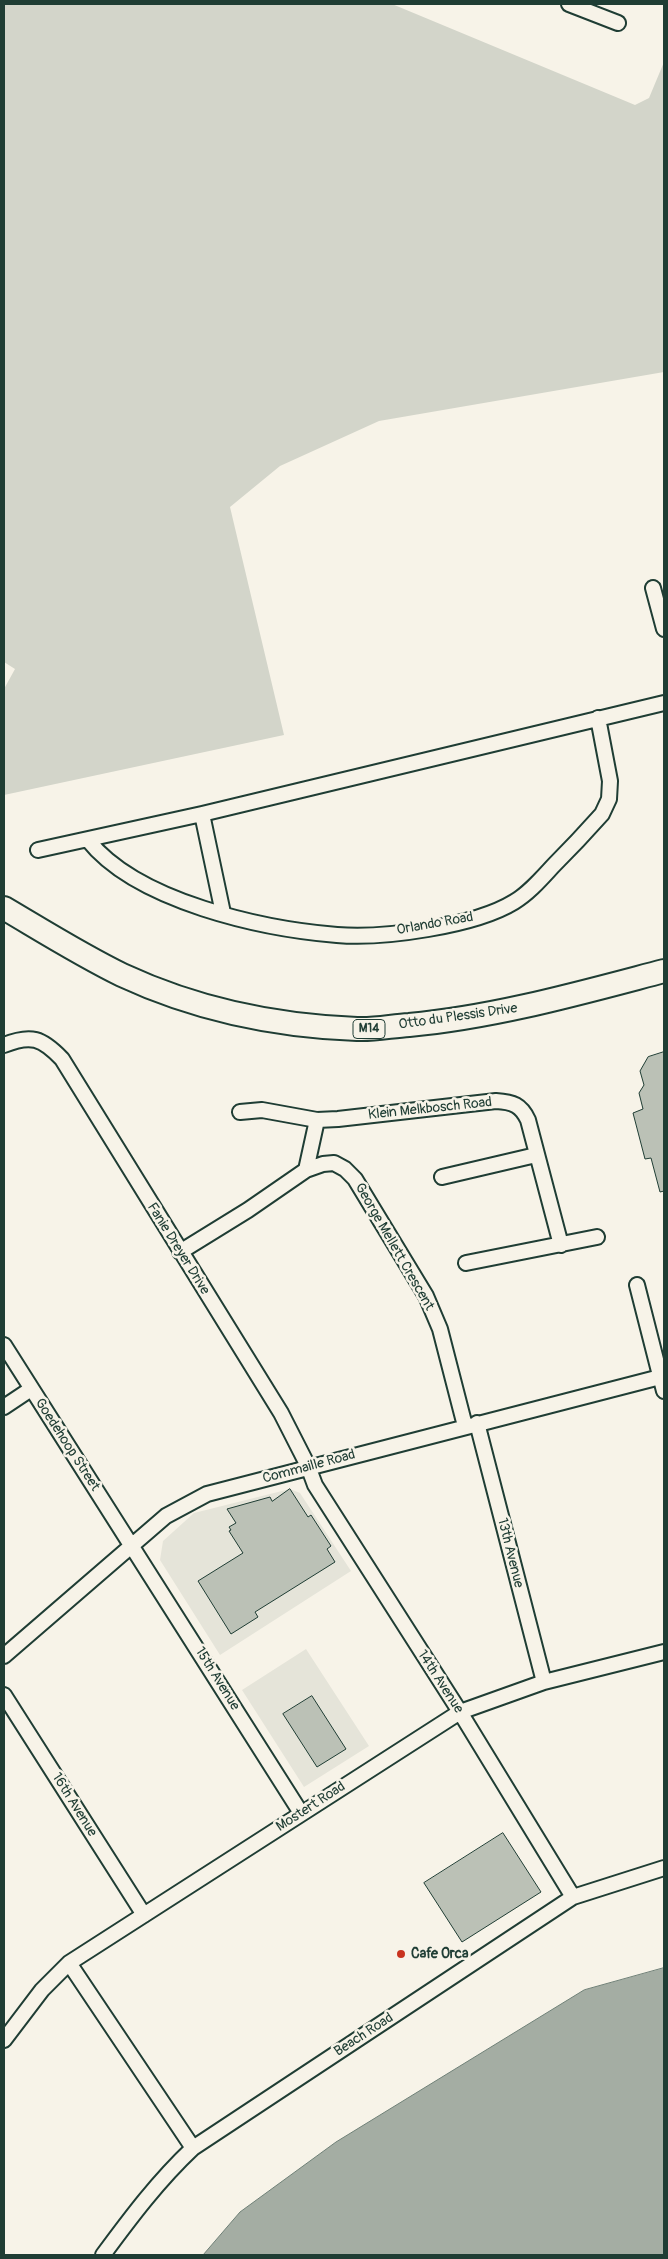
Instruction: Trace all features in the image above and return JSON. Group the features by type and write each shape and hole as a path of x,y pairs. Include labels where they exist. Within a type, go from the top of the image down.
{"main road":[{"name":"Otto du Plessis Drive","path":"4,908 80,954 167,994 216,1010 268,1021 358,1030 446,1022 523,1007 664,971"}],"street":[{"path":"569,4 618,23"},
{"path":"654,588 664,628"},
{"path":"38,850 202,814 664,703"},
{"name":"Orlando Road","path":"88,840 109,861 165,895 253,921 307,931 338,935 360,935 431,928 470,920 515,902 533,887 589,829 606,806 609,799 610,781 598,718"},
{"path":"202,814 222,913"},
{"name":"Fanie Dreyer Drive","path":"4,1045 20,1038 38,1039 50,1046 62,1059 280,1413 308,1466"},
{"name":"Klein Melkbosch Road","path":"240,1112 262,1110 317,1120 509,1101 524,1112 528,1120 561,1245"},
{"path":"306,1170 317,1120"},
{"path":"442,1176 536,1155"},
{"name":"George Mellett Crescent","path":"180,1252 248,1210 306,1170 323,1164 334,1163 345,1169 356,1180 426,1296 440,1329 471,1425"},
{"path":"466,1263 596,1237"},
{"path":"637,1284 662,1376 664,1391"},
{"name":"Goedehoop Street","path":"4,1345 132,1545"},
{"name":"Commaille Road","path":"4,1656 166,1516 207,1494 308,1466 662,1376"},
{"path":"4,1407 31,1389"},
{"name":"13th Avenue","path":"471,1425 544,1682"},
{"name":"14th Avenue","path":"308,1466 315,1486 460,1712 573,1896"},
{"name":"15th Avenue","path":"132,1545 301,1813"},
{"name":"Mostert Road","path":"4,2039 42,1990 69,1963 460,1712 544,1682 664,1652"},
{"name":"16th Avenue","path":"4,1695 144,1915"},
{"name":"Beach Road","path":"103,2255 147,2196 193,2148 573,1896 664,1868"},
{"path":"69,1963 193,2148"}],"shaded area":[{"path":"4,4 392,4 635,105 649,98 664,62 664,372 379,421 280,466 230,507 284,735 4,795 4,689 15,669 4,662"},
{"path":"290,1489 300,1493 351,1571 220,1655 160,1560 163,1541 194,1513"},
{"path":"306,1649 369,1746 304,1787 242,1690"},
{"path":"664,1968 664,2255 203,2255 240,2212 336,2142 584,1990"}],"building":[{"path":"664,1052 664,1191 660,1192 651,1158 645,1159 633,1113 643,1109 639,1093 644,1085 640,1071 648,1057"},
{"path":"290,1489 308,1517 311,1515 331,1546 327,1549 335,1562 255,1612 258,1617 231,1634 198,1581 243,1553 229,1531 231,1530 229,1527 236,1523 227,1509 270,1497 272,1501"},
{"path":"312,1696 346,1749 317,1767 283,1714"},
{"path":"503,1833 541,1892 462,1942 424,1883"}],"place":[{"name":"Cafe Orca","path":"401,1954"}]}
